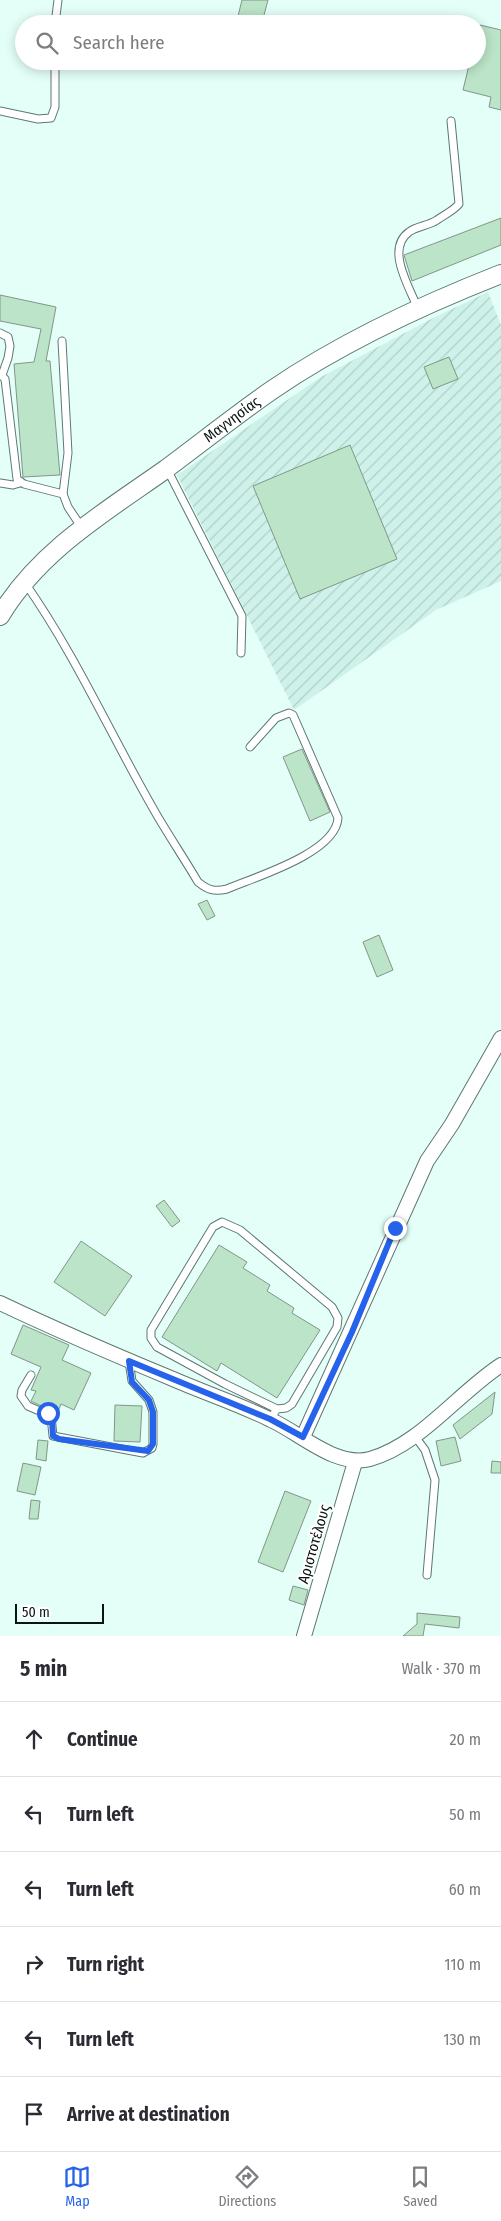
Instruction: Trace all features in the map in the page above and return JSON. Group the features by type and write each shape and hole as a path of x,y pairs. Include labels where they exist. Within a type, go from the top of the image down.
{"street":[{"name":"Μαγνησίας","path":"0,616 24,581 82,528 272,390 327,356 418,310 501,274"},
{"path":"303,1437 427,1161 452,1124 501,1038"},
{"path":"0,1303 129,1361 274,1414 319,1449 355,1462 390,1452 501,1365"},
{"name":"Αριστοτέλους","path":"304,1636 355,1462"}],"lane":[{"path":"57,15 58,0"},
{"path":"0,111 38,119 51,118 55,107 55,70"},
{"path":"418,310 399,259 398,246 402,238 411,230 427,226 459,204 451,121"},
{"path":"0,333 8,338 10,346 1,374 5,379 17,479 20,483"},
{"path":"62,341 68,453 63,494 68,507 82,528"},
{"path":"167,468 242,616 241,653"},
{"path":"0,483 13,485 20,483 63,494"},
{"path":"24,581 57,633 158,817 198,882 206,889 217,891 227,889 295,860 324,842 335,830 337,824 338,818 292,715 289,713 276,718 250,747"},
{"path":"222,1222 240,1230 332,1307 338,1318 337,1327 292,1404 274,1414 225,1384 157,1347 151,1338 151,1330 212,1227 222,1222"},
{"path":"31,1375 22,1390 21,1396 28,1406 51,1416 53,1436 143,1452 152,1448 153,1444 153,1412 149,1400 132,1382 129,1361"},
{"path":"414,1435 425,1450 435,1480 427,1575"}],"shaded area":[{"path":"488,292 501,325 501,581 436,610 294,710 177,475 321,377 433,318"}],"building":[{"path":"242,0 268,0 264,15 238,15"},
{"path":"486,26 501,30 501,110 489,107 491,97 463,90 468,70 486,70"},
{"path":"501,218 501,245 412,281 404,255"},
{"path":"0,295 56,307 46,361 50,361 60,475 23,477 14,364 34,362 41,329 0,321"},
{"path":"449,357 458,379 433,389 424,367"},
{"path":"350,445 397,559 300,599 253,486"},
{"path":"302,749 330,812 310,821 283,757"},
{"path":"207,900 215,916 207,920 198,904"},
{"path":"379,935 393,970 377,977 363,942"},
{"path":"164,1200 180,1221 172,1227 156,1206"},
{"path":"81,1241 132,1276 105,1316 54,1282"},
{"path":"219,1245 247,1262 243,1268 270,1285 267,1291 294,1308 292,1313 320,1330 277,1398 221,1363 217,1371 162,1337"},
{"path":"23,1325 69,1345 62,1360 91,1373 74,1410 61,1404 57,1414 31,1401 36,1391 31,1390 41,1367 11,1354"},
{"path":"495,1392 492,1414 460,1439 453,1425"},
{"path":"115,1405 142,1406 140,1442 114,1441"},
{"path":"455,1437 461,1461 441,1466 436,1441"},
{"path":"38,1440 48,1441 46,1461 36,1459"},
{"path":"492,1461 501,1462 501,1473 491,1473"},
{"path":"23,1463 41,1467 35,1495 17,1491"},
{"path":"285,1491 311,1501 283,1572 258,1562"},
{"path":"31,1500 40,1501 38,1519 29,1519"},
{"path":"293,1586 308,1590 304,1605 289,1600"},
{"path":"417,1613 460,1617 459,1628 425,1624 423,1636 403,1636 417,1624"}],"route":[{"path":"48,1413 52,1420 53,1436 59,1439 143,1452 148,1451 152,1448 153,1444 153,1412 149,1400 132,1382 129,1361 270,1419 303,1437 352,1332 395,1228"}]}
